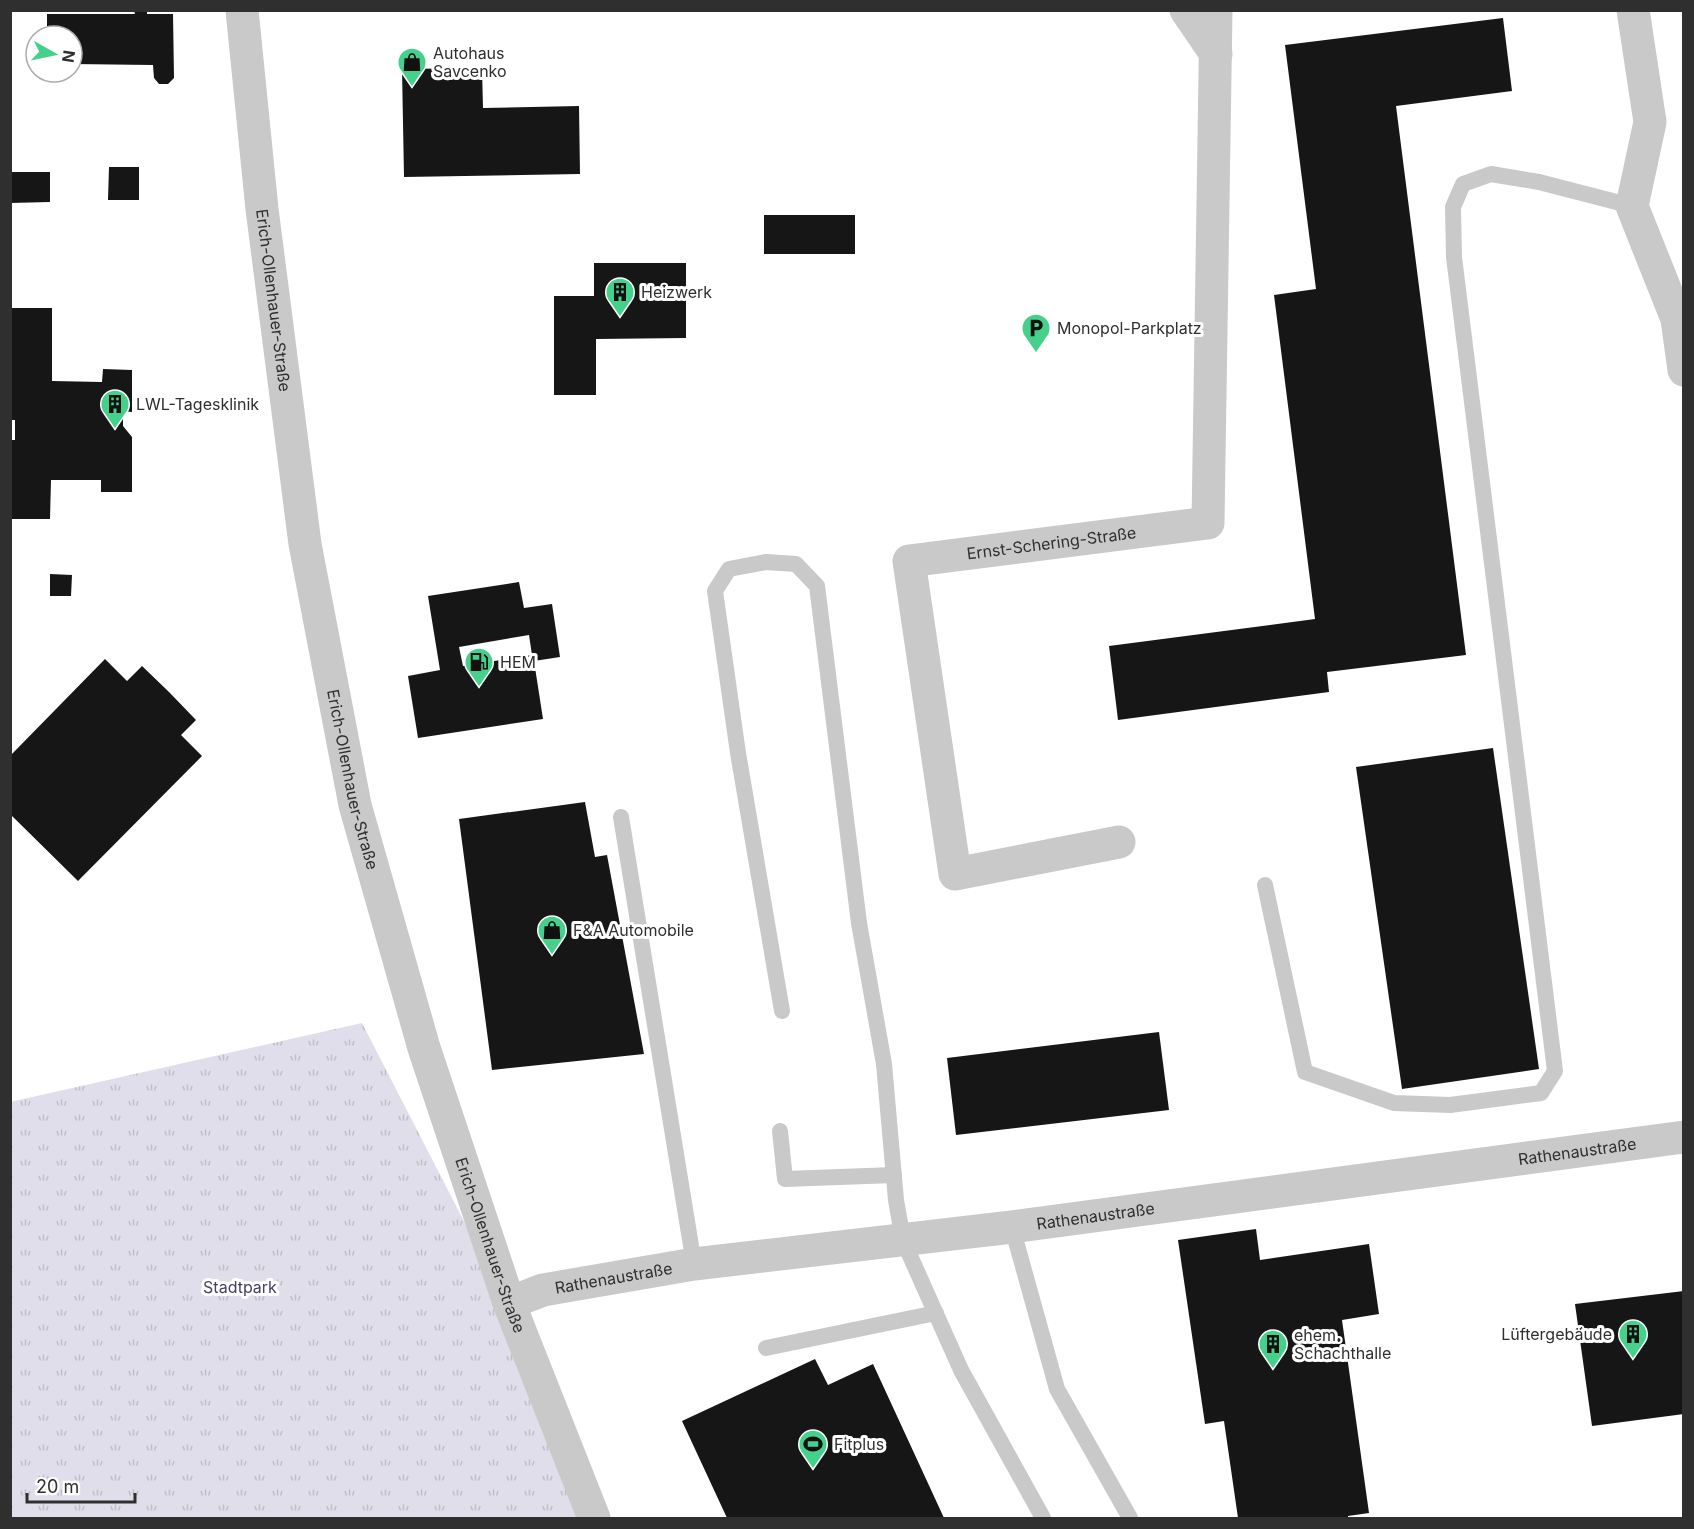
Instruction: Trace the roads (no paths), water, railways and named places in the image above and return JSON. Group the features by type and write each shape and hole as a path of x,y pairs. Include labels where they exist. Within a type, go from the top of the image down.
{"street":[{"name":"Erich-Ollenhauer-Straße","path":"242,10 262,209 305,544 355,805 424,1048 509,1303 594,1518"},
{"path":"1186,10 1216,54"},
{"name":"Ernst-Schering-Straße","path":"1119,843 955,874 909,561 1208,524 1216,10"},
{"path":"1633,10 1650,122 1632,206 1677,320 1683,370"},
{"name":"Rathenaustraße","path":"509,1303 543,1290 694,1264 1012,1227 1683,1137"}],"lane":[{"path":"1265,885 1305,1072 1394,1103 1450,1105 1541,1093 1555,1071 1454,257 1453,207 1463,184 1491,174 1539,182 1632,206"},
{"path":"782,1011 738,753 715,591 729,569 766,562 796,564 817,586 859,922 884,1064 894,1175 903,1240 961,1370 1043,1518"},
{"path":"621,817 694,1264"},
{"path":"780,1131 785,1179 894,1175"},
{"path":"1012,1227 1057,1389 1130,1518"},
{"path":"766,1348 936,1313"}],"place":[{"name":"Autohaus Savcenko","path":"412,88"},
{"name":"Heizwerk","path":"620,318"},
{"name":"Monopol-Parkplatz","path":"1036,354"},
{"name":"LWL-Tagesklinik","path":"115,430"},
{"name":"HEM","path":"479,688"},
{"name":"F&A Automobile","path":"552,956"},
{"name":"Lüftergebäude","path":"1633,1360"},
{"name":"ehem. Schachthalle","path":"1273,1370"},
{"name":"Fitplus","path":"813,1470"}],"park label":[{"name":"Stadtpark","path":"240,1287"}]}
